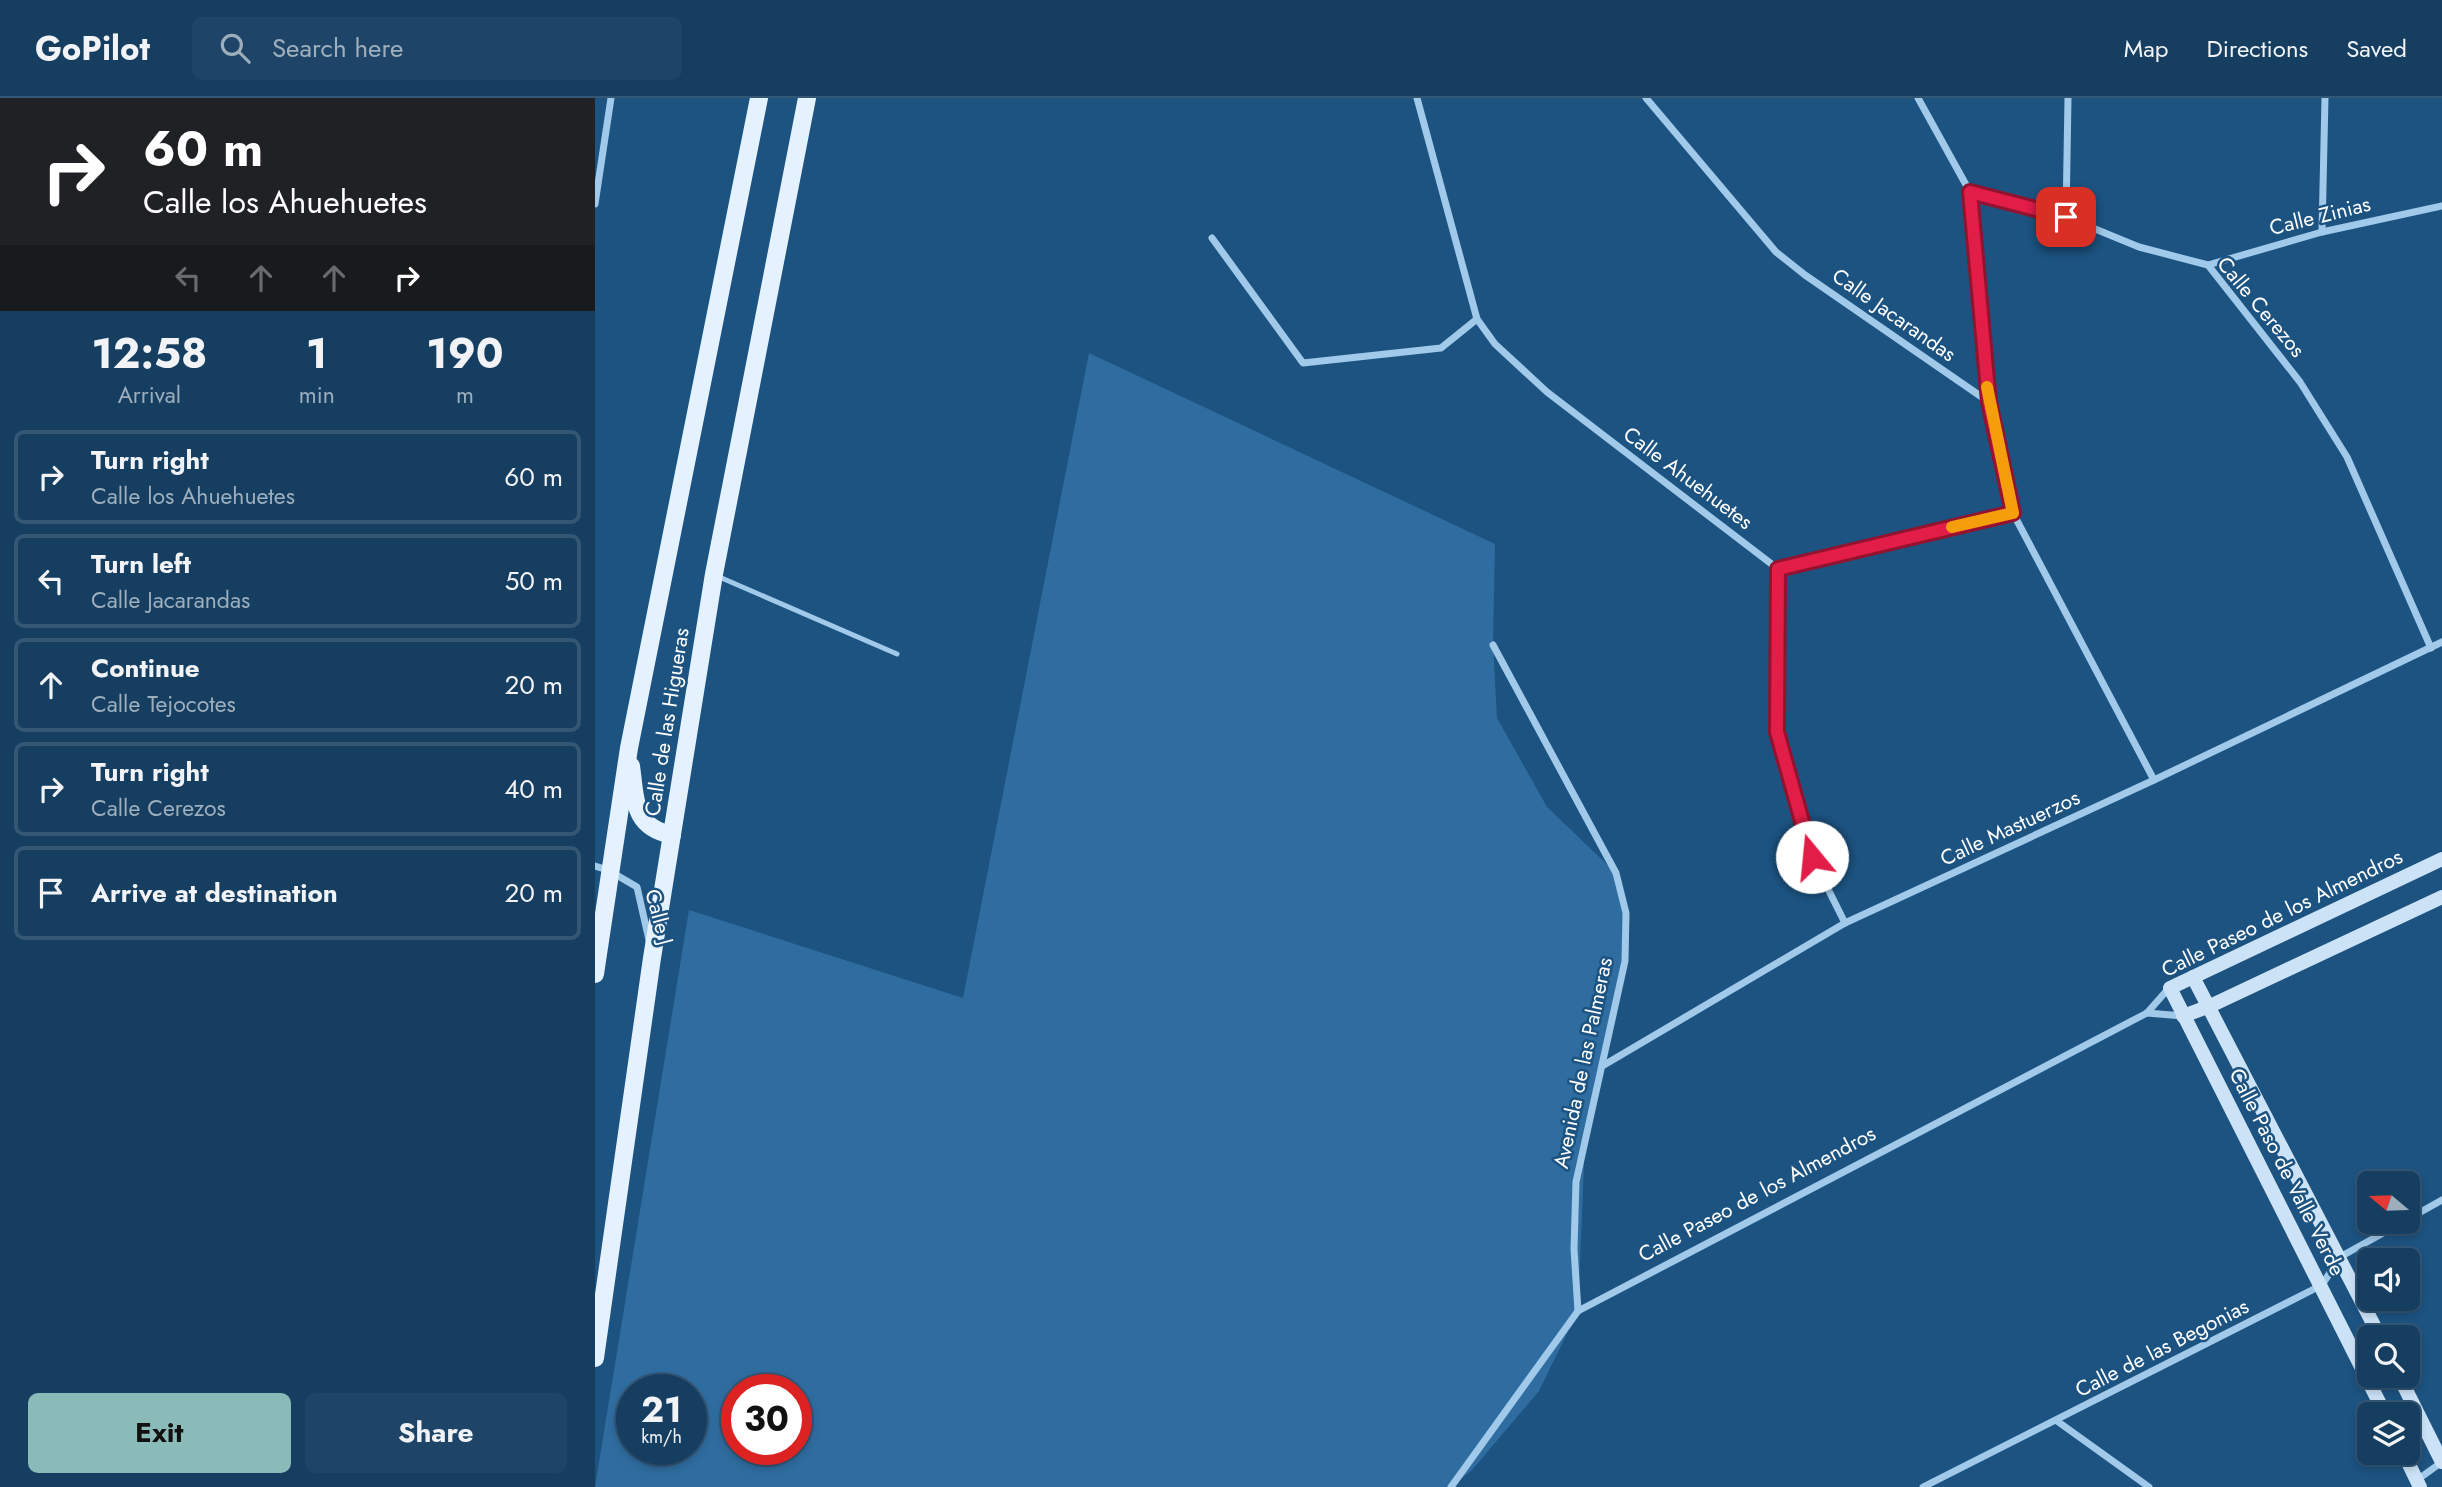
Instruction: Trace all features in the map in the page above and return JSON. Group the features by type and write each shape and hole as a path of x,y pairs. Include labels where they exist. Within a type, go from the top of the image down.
{"main road":[{"name":"Calle de las Higueras","path":"595,974 602,868 629,748 759,98"},
{"name":"Calle de las Higueras","path":"595,1358 652,958 714,574 807,98"},
{"path":"629,748 639,816 655,832 672,835"}],"street":[{"path":"595,204 611,98"},
{"name":"Calle Ahuehuetes","path":"1417,98 1477,319 1495,344 1547,392 1778,569"},
{"name":"Calle Jacarandas","path":"1646,98 1776,251 1816,283 1989,402"},
{"path":"1918,98 1970,192 1989,402 2013,513 2154,780"},
{"path":"2066,217 2068,98"},
{"path":"2322,232 2325,98"},
{"name":"Calle Cerezos","path":"1970,192 2066,217 2139,247 2208,265 2300,382 2347,457 2431,648"},
{"name":"Calle Zinias","path":"2208,265 2322,232 2442,206"},
{"path":"1212,238 1303,363 1441,348 1477,319"},
{"path":"1846,923 1812,857 1777,732 1778,569 2013,513"},
{"name":"Calle Mastuerzos","path":"1604,1065 1846,923 2442,642"},
{"name":"Avenida de las Palmeras","path":"1493,645 1616,873 1626,913 1625,961 1576,1182 1574,1249 1578,1311"},
{"name":"Calle Paseo de los Almendros","path":"1451,1487 1578,1311 2147,1013 2169,988 2442,859"},
{"name":"Calle J","path":"602,868 637,887 652,958"},
{"path":"2147,1013 2183,1016 2210,1006 2442,897"},
{"name":"Calle Paso de Valle Verde","path":"2193,977 2374,1325"},
{"name":"Calle Paso de Valle Verde","path":"2169,988 2379,1402"},
{"path":"2420,1212 2442,1200"},
{"name":"Calle de las Begonias","path":"1923,1487 2057,1422 2322,1285 2340,1257 2381,1234"},
{"path":"2405,1388 2442,1462 2419,1483 2410,1465"},
{"path":"2057,1422 2149,1487"}],"lane":[{"path":"714,574 897,654"}],"shaded area":[{"path":"1089,353 1495,544 1493,645 1497,718 1547,807 1616,873 1626,913 1625,961 1585,1141 1578,1311 1539,1391 1472,1470 1451,1487 595,1487 689,910 963,998"}],"slow traffic":[{"path":"1952,527 2013,513 1987,387"}],"route":[{"path":"1812,857 1792,794 1777,732 1778,569 2013,513 1989,402 1970,192 2066,217"}]}
